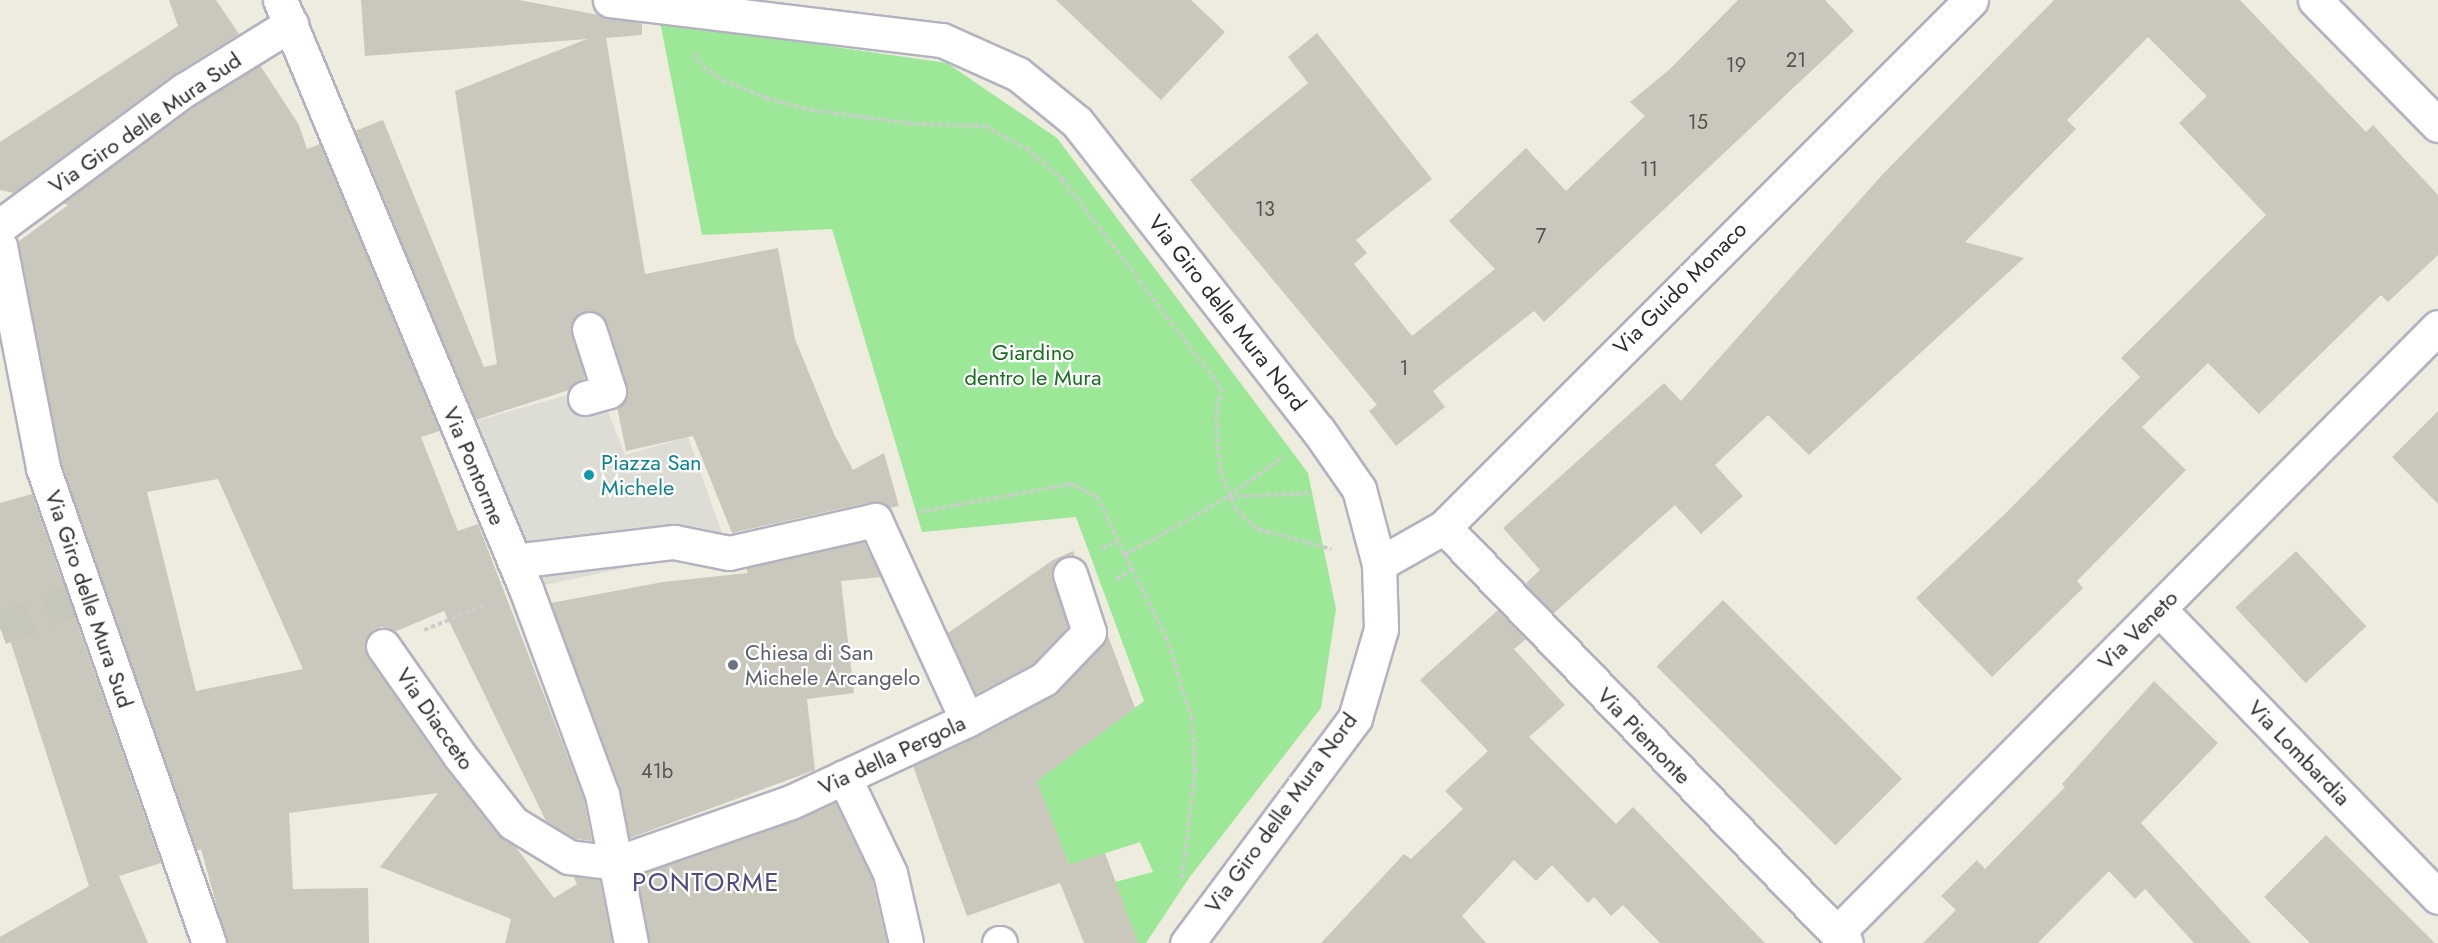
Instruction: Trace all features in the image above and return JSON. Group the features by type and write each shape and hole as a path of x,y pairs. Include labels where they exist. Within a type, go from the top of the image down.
{"street":[{"name":"Via Giro delle Mura Nord","path":"610,0 942,40 1018,74 1077,122 1318,430 1359,489 1379,564 1381,629 1355,718 1190,938"},
{"name":"Via Guido Monaco","path":"1379,564 1444,527 1971,0"},
{"path":"2315,0 2438,125"},
{"name":"Via Giro delle Mura Sud","path":"0,226 286,12"},
{"name":"Via Pontorme","path":"286,12 520,575 603,794 631,943"},
{"name":"Via Giro delle Mura Sud","path":"0,246 43,468 209,943"},
{"name":"Via Veneto","path":"1842,938 2159,609 2438,327"},
{"path":"585,398 609,391 589,329"},
{"path":"520,575 636,544 674,542 729,553 875,520 967,720"},
{"name":"Via Piemonte","path":"1444,527 1842,938"},
{"name":"Via della Pergola","path":"616,863 791,802 967,720 1044,679 1089,632 1070,574"},
{"name":"Via Lombardia","path":"2159,609 2438,897"},
{"name":"Via Diacceto","path":"383,646 460,756 513,823 569,857 616,863"},
{"path":"844,777 890,873 906,943"}],"path":[{"path":"679,8 687,45 703,67 745,90 812,110 915,124 985,126 1026,148 1062,179 1221,388 1216,416 1220,471 1228,497 1237,511 1258,529 1379,564"},
{"path":"1125,555 1228,497 1318,430"},
{"path":"875,520 1071,484 1098,496 1167,639 1192,719 1195,772 1181,871 1190,938"},
{"path":"1228,497 1359,489"},
{"path":"1118,578 1132,570"},
{"name":"Via Diacceto","path":"383,646 520,575"}],"green space":[{"name":"Giardino dentro le Mura","path":"660,22 947,63 1057,138 1308,473 1336,609 1321,708 1189,878 1146,943 1138,943 1115,882 1153,872 1140,842 1069,865 1035,777 1060,763 1144,701 1076,517 922,532 832,229 702,235"}],"shaded area":[{"name":"Piazza San Michele","path":"598,386 625,455 688,437 729,553 643,564 526,589 458,426"}],"building":[{"path":"169,0 216,0 239,34 173,75 14,193 0,190 0,142 178,26"},
{"path":"361,0 519,0 642,23 642,35 606,38 645,274 778,248 795,339 834,434 853,470 884,453 899,506 889,508 871,502 732,533 693,436 626,451 617,407 627,396 627,385 607,323 592,311 576,316 571,326 585,378 569,390 476,420 355,131 383,120 484,367 497,364 455,91 587,39 365,56"},
{"path":"1056,0 1191,0 1225,32 1161,100"},
{"path":"1738,0 1825,0 1854,31 1544,322 1534,311 1433,391 1445,407 1396,446 1369,411 1377,405 1190,180 1308,83 1288,57 1317,33 1432,179 1356,240 1367,253 1354,264 1412,336 1495,269 1449,221 1526,148 1566,191 1645,116 1630,102 1670,69"},
{"path":"2054,0 2240,0 2366,132 2373,125 2438,195 2438,255 2388,302 2381,295 2259,414 2208,363 2142,427 2186,470 2077,581 2083,588 1992,677 1916,598 2009,510 2140,377 2121,358 2266,215 2179,123 2207,96 2148,37 2067,120 2076,129 1965,242 2024,258 1809,455 1768,415 1715,465 1743,496 1701,534 1675,505 1554,613 1525,584 1540,570 1503,528 1664,383 1681,401 1882,175"},
{"path":"260,65 299,125 307,149 320,144 440,431 421,437 458,531 478,524 584,799 592,841 575,839 546,821 444,611 394,632 382,627 373,630 366,639 367,656 445,768 498,835 515,846 554,898 577,884 573,876 600,880 612,943 505,943 511,919 380,867 438,793 289,813 293,889 368,888 369,943 227,943 201,849 197,851 61,463 18,242 68,205 62,203 195,106","holes":["218,479 303,669 196,691 147,492"]},
{"path":"2438,411 2438,504 2392,457"},
{"path":"32,494 161,863 119,876 148,943 0,943 0,937 89,886 0,609 0,503"},
{"path":"864,542 881,577 841,581 854,693 807,699 815,770 630,838 620,788 551,603 663,582 748,573 746,568"},
{"path":"1073,551 1075,556 1064,556 1052,571 1068,627 1033,664 976,694 948,633 1053,560"},
{"path":"2296,551 2366,626 2306,683 2235,608"},
{"path":"1723,600 1902,779 1835,845 1657,666"},
{"path":"1498,610 1526,639 1514,649 1565,705 1529,737 1616,824 1633,807 1765,943 1660,943 1623,905 1611,916 1594,897 1588,903 1552,865 1536,881 1514,860 1462,916 1486,943 1321,943 1404,854 1411,859 1463,809 1445,791 1488,751 1420,680"},
{"path":"1107,633 1135,708 1037,781 1069,865 1105,853 1138,943 1084,943 1060,883 967,916 913,766 1053,695 1103,645"},
{"path":"2154,681 2218,743 2141,823 2251,943 2194,943 2145,889 2135,899 2109,871 2038,943 1923,943 1956,910 1941,896 1977,860 1985,869 2065,787 2062,784"},
{"path":"835,802 872,879 887,943 649,943 637,876 797,820"},
{"path":"2326,835 2435,943 2310,943 2264,897"}],"tunnel":[{"path":"0,628 87,595"}],"place":[{"name":"Piazza San Michele","path":"589,475"},
{"name":"Chiesa di San Michele Arcangelo","path":"733,665"}],"district":[{"name":"PONTORME","path":"706,883"}]}
